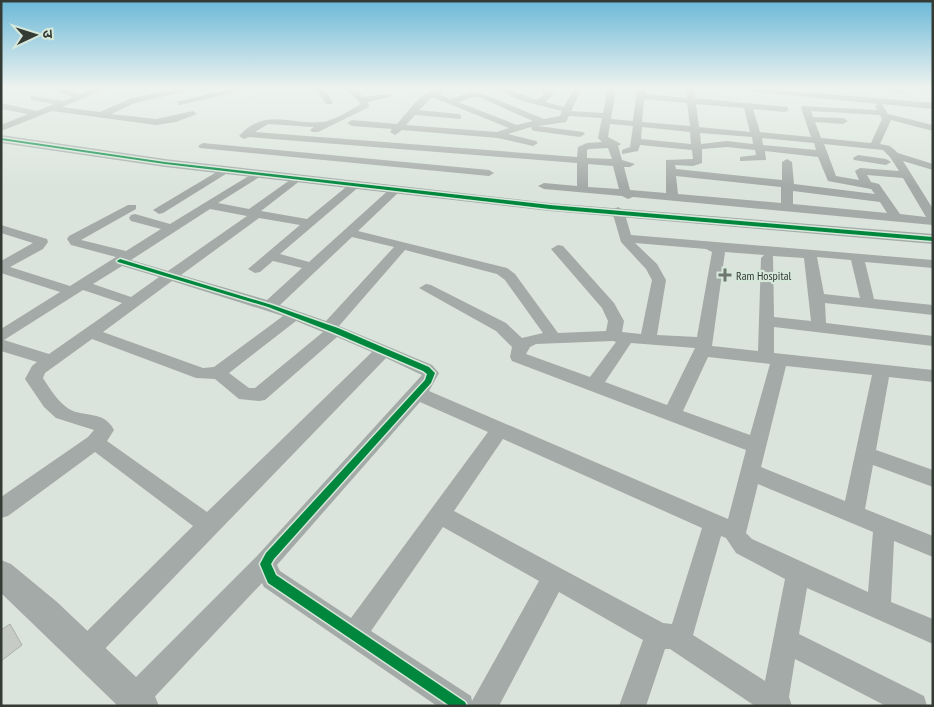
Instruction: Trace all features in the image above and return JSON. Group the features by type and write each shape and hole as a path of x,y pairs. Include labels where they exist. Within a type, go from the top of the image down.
{"street":[{"path":"1,128 19,121"},
{"path":"294,122 300,121"},
{"path":"278,153 298,138 331,121"},
{"path":"383,163 403,121"},
{"path":"501,121 518,127 580,134"},
{"path":"498,135 518,127 546,121"},
{"path":"559,131 563,121"},
{"path":"606,121 603,138 626,152"},
{"path":"617,121 613,143 614,148 625,164"},
{"path":"628,121 638,124 886,148 896,159 933,220"},
{"path":"626,152 634,149 638,121"},
{"path":"672,196 669,164 672,161 698,162 694,121"},
{"path":"741,179 742,162 762,160 752,121"},
{"path":"810,121 834,180 846,194"},
{"path":"874,146 883,121"},
{"path":"910,121 931,126"},
{"path":"228,149 265,122 324,125"},
{"path":"352,123 498,135 533,143"},
{"path":"247,134 625,164"},
{"path":"1,139 257,174 550,207 672,196 933,220"},
{"path":"636,142 697,147 727,144 823,154"},
{"path":"583,189 583,147 613,143"},
{"path":"203,146 383,163 488,177 495,154"},
{"path":"626,152 626,238 632,249 657,274 659,280 648,340"},
{"path":"858,158 896,159 933,167"},
{"path":"784,207 787,204 787,162"},
{"path":"159,210 225,170"},
{"path":"866,184 860,171 906,175"},
{"path":"670,172 741,179 884,199"},
{"path":"1,336 257,174"},
{"path":"1,509 95,442 105,430 102,426 85,419 63,414 34,379 38,370 254,214 297,178"},
{"path":"834,180 875,186 896,218"},
{"path":"255,269 355,185"},
{"path":"544,186 583,189 626,201 933,239"},
{"path":"270,306 396,189"},
{"path":"182,196 254,214 309,223"},
{"path":"1,574 46,613 138,702 265,564 270,556 428,381 430,373 426,369 332,329 270,306 169,277 124,258 76,242 73,239 134,212 172,228"},
{"path":"1,229 42,242 1,268"},
{"path":"349,232 506,274 554,338"},
{"path":"626,238 709,245 717,248 810,255 819,253 933,264"},
{"path":"91,333 202,374 218,374 245,394 259,395 332,329 402,246"},
{"path":"672,414 704,347 719,250 717,248"},
{"path":"558,249 609,306 616,321 620,337 594,385"},
{"path":"810,255 817,298 819,328"},
{"path":"271,256 312,266"},
{"path":"857,256 868,303"},
{"path":"768,258 766,322 772,359 758,446 735,532 737,539 744,546 798,573 933,632"},
{"path":"1,268 133,302"},
{"path":"426,288 501,327 521,346"},
{"path":"817,298 933,310"},
{"path":"218,374 294,315"},
{"path":"766,322 933,341"},
{"path":"758,446 522,359 517,353 528,340 620,337 704,347 772,359 933,376"},
{"path":"1,344 52,361"},
{"path":"85,651 208,525 383,351"},
{"path":"853,514 882,370"},
{"path":"417,393 735,532"},
{"path":"354,634 500,429"},
{"path":"95,442 208,525"},
{"path":"865,454 933,479"},
{"path":"752,472 933,547"},
{"path":"438,514 554,578 665,635 776,705 785,640 798,573"},
{"path":"665,635 678,636 683,630 714,522"},
{"path":"879,608 884,526"},
{"path":"265,564 272,578 461,706"},
{"path":"484,706 554,578"},
{"path":"632,706 665,635"},
{"path":"785,640 914,706"}],"building":[{"path":"10,624 22,645 1,661 1,630"}],"cycle path":[{"path":"1,139 165,163 550,207 933,239"},
{"path":"120,261 270,306 335,330 426,369 431,373 428,381 270,556 265,564 272,579 461,706"}],"place":[{"name":"Ram Hospital","path":"725,275"}]}
